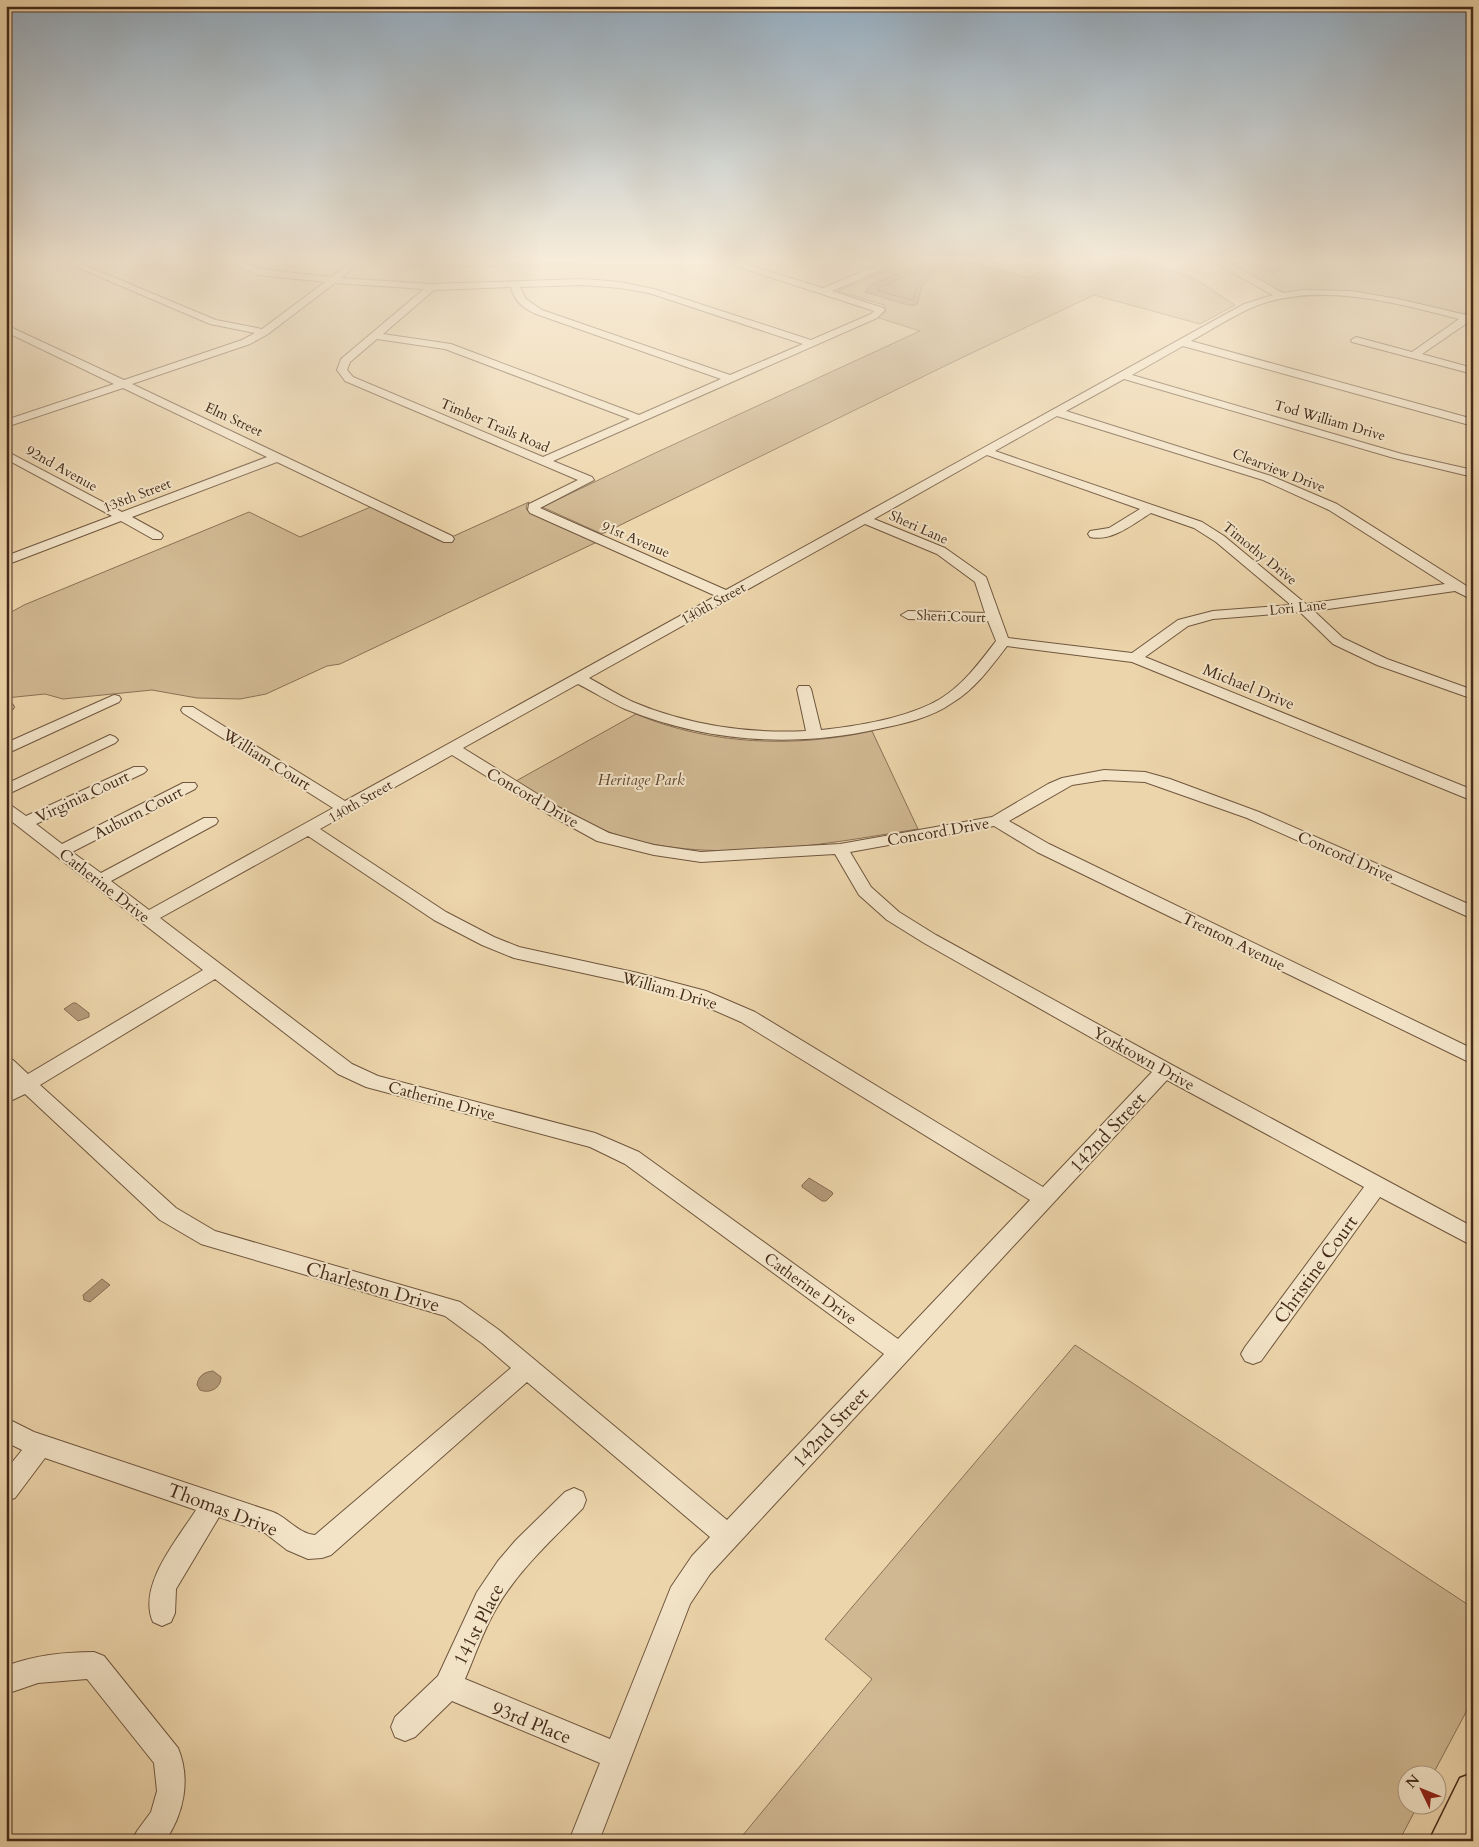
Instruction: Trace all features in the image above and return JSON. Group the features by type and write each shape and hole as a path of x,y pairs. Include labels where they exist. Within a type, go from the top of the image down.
{"main road":[{"path":"1448,1841 1473,1791"}],"street":[{"name":"Elm Street","path":"49,348 448,538"},
{"path":"6,424 230,348"},
{"name":"Timber Trails Road","path":"362,348 343,364 342,370 348,379 588,480 533,506 534,510"},
{"path":"453,348 639,419"},
{"path":"643,348 730,379"},
{"path":"544,462 799,348"},
{"name":"140th Street","path":"147,918 346,809 452,748 1171,348"},
{"path":"1204,348 1473,423"},
{"path":"1388,348 1473,371"},
{"path":"1414,355 1424,348"},
{"name":"Tod William Drive","path":"1122,375 1407,458 1450,470 1473,474"},
{"name":"Clearview Drive","path":"1056,412 1267,478 1298,491 1334,507 1456,587 1473,596"},
{"name":"Timothy Drive","path":"985,452 1198,525 1220,539 1338,641 1382,662 1473,695"},
{"name":"92nd Avenue","path":"6,454 157,536"},
{"name":"138th Street","path":"6,561 278,457"},
{"path":"1094,534 1113,531 1150,508"},
{"name":"91st Avenue","path":"534,510 727,596"},
{"name":"Sheri Lane","path":"864,520 933,548 982,580 993,617 1003,641"},
{"name":"Lori Lane","path":"1135,658 1183,623 1213,615 1302,608 1456,587 1473,582"},
{"name":"Sheri Court","path":"908,615 993,617"},
{"path":"579,679 635,708 680,723 726,732 814,735 863,729 913,715 951,698 982,670 1003,641"},
{"name":"Michael Drive","path":"1003,641 1135,658 1473,796"},
{"path":"804,689 814,735"},
{"path":"6,749 114,699"},
{"name":"William Court","path":"188,710 346,809"},
{"path":"6,790 110,740"},
{"name":"Concord Drive","path":"452,748 554,811 603,837 654,850 701,857 840,850 997,820 1054,786 1068,781 1104,775 1145,777 1164,782 1253,815 1473,913"},
{"name":"Virginia Court","path":"25,823 139,770"},
{"name":"Auburn Court","path":"61,851 189,786"},
{"name":"Catherine Drive","path":"6,809 344,1069 373,1082 595,1141 632,1158 899,1352"},
{"name":"Trenton Avenue","path":"997,820 1043,848 1473,1057"},
{"path":"99,881 210,821"},
{"name":"William Drive","path":"309,829 440,916 488,941 514,952 638,979 699,996 748,1017 1044,1198"},
{"name":"Yorktown Drive","path":"840,850 865,891 893,916 930,939 1165,1070 1473,1237"},
{"path":"6,1096 215,971"},
{"name":"Charleston Drive","path":"6,1064 168,1214 209,1238 452,1309 527,1368 727,1536"},
{"name":"142nd Street","path":"584,1841 680,1596 701,1565 1165,1070"},
{"name":"Christine Court","path":"1253,1354 1377,1185"},
{"name":"Thomas Drive","path":"6,1429 27,1441 273,1524 300,1546 314,1549 322,1546 527,1368"},
{"path":"6,1490 41,1445"},
{"name":"141st Place","path":"405,1727 448,1686 486,1601 507,1570 525,1549 574,1500"},
{"path":"162,1613 163,1589 167,1580 213,1504"},
{"path":"6,1680 18,1674 63,1665 94,1666 168,1758 171,1791 163,1819 147,1841"},
{"name":"93rd Place","path":"448,1686 617,1756"}],"green space":[{"path":"883,348 982,348 602,534 542,507"},
{"path":"529,502 526,506 527,510 597,542 340,664 327,666 266,694 240,699 197,698 152,690 63,699 45,694 6,698 6,615 24,605 249,512 300,537 373,506 430,533 432,537 438,540 445,540"},
{"name":"Heritage Park","path":"636,714 693,732 752,740 813,740 872,731 918,829 799,847 716,851 675,848 636,840 599,828 567,812 516,781"},
{"path":"1075,1345 1473,1608 1473,1699 1438,1764 1396,1764 1396,1814 1413,1814 1399,1841 738,1841 872,1679 825,1639"}],"water":[{"path":"76,1003 89,1013 89,1017 78,1021 64,1009"},
{"path":"809,1178 833,1194 826,1201 822,1201 802,1187"},
{"path":"102,1279 110,1285 90,1302 84,1300 83,1295"},
{"path":"213,1371 221,1377 217,1387 211,1391 200,1390 197,1385 200,1377 204,1373"}]}
